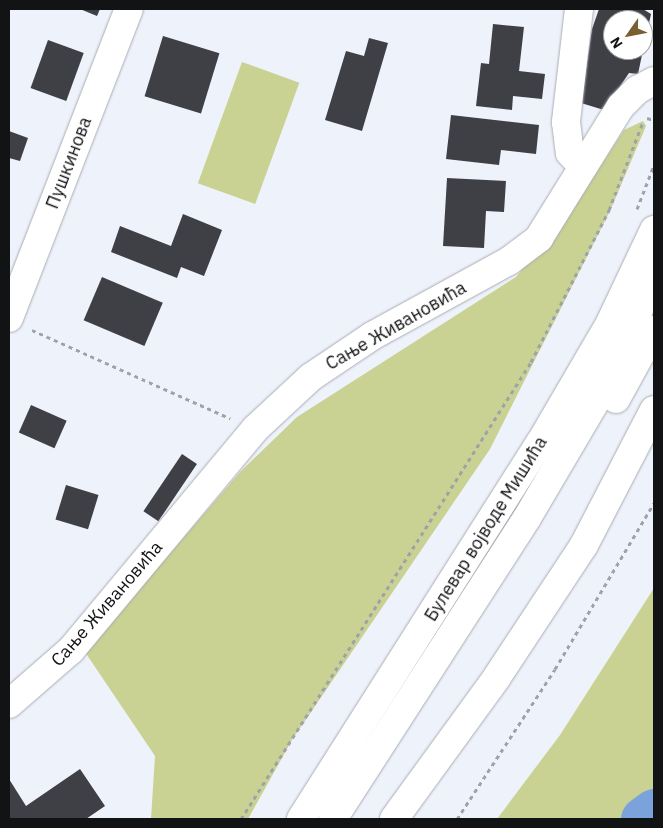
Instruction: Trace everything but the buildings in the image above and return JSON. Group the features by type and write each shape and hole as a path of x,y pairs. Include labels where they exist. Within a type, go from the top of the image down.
{"main road":[{"name":"Пушкинова","path":"18,323 128,9"},
{"path":"579,9 566,122 570,153 582,166"},
{"name":"Сање Живановића","path":"9,704 71,650 249,436 291,396 329,363 372,336 509,261 538,238 559,210 582,166 621,106 652,77"},
{"name":"Булевар војводе Мишића","path":"301,819 540,444 610,323 644,223"},
{"path":"332,819 527,518 599,396 654,277"},
{"path":"352,819 592,442 654,330"},
{"path":"394,819 497,676 584,545 654,410"}],"path":[{"path":"241,819 531,362 609,210 640,138 644,117"},
{"path":"644,223 654,166"},
{"path":"18,323 212,409"},
{"path":"457,819 555,669 654,503"}],"green space":[{"path":"242,62 299,83 255,204 198,183"},
{"path":"643,121 646,126 610,211 490,449 292,740 248,819 151,819 155,756 85,652 241,471 297,417 516,277 580,198 624,130"},
{"path":"654,588 654,795 623,819 497,819 560,735"}],"waterway":[{"path":"643,819 654,811"}]}
